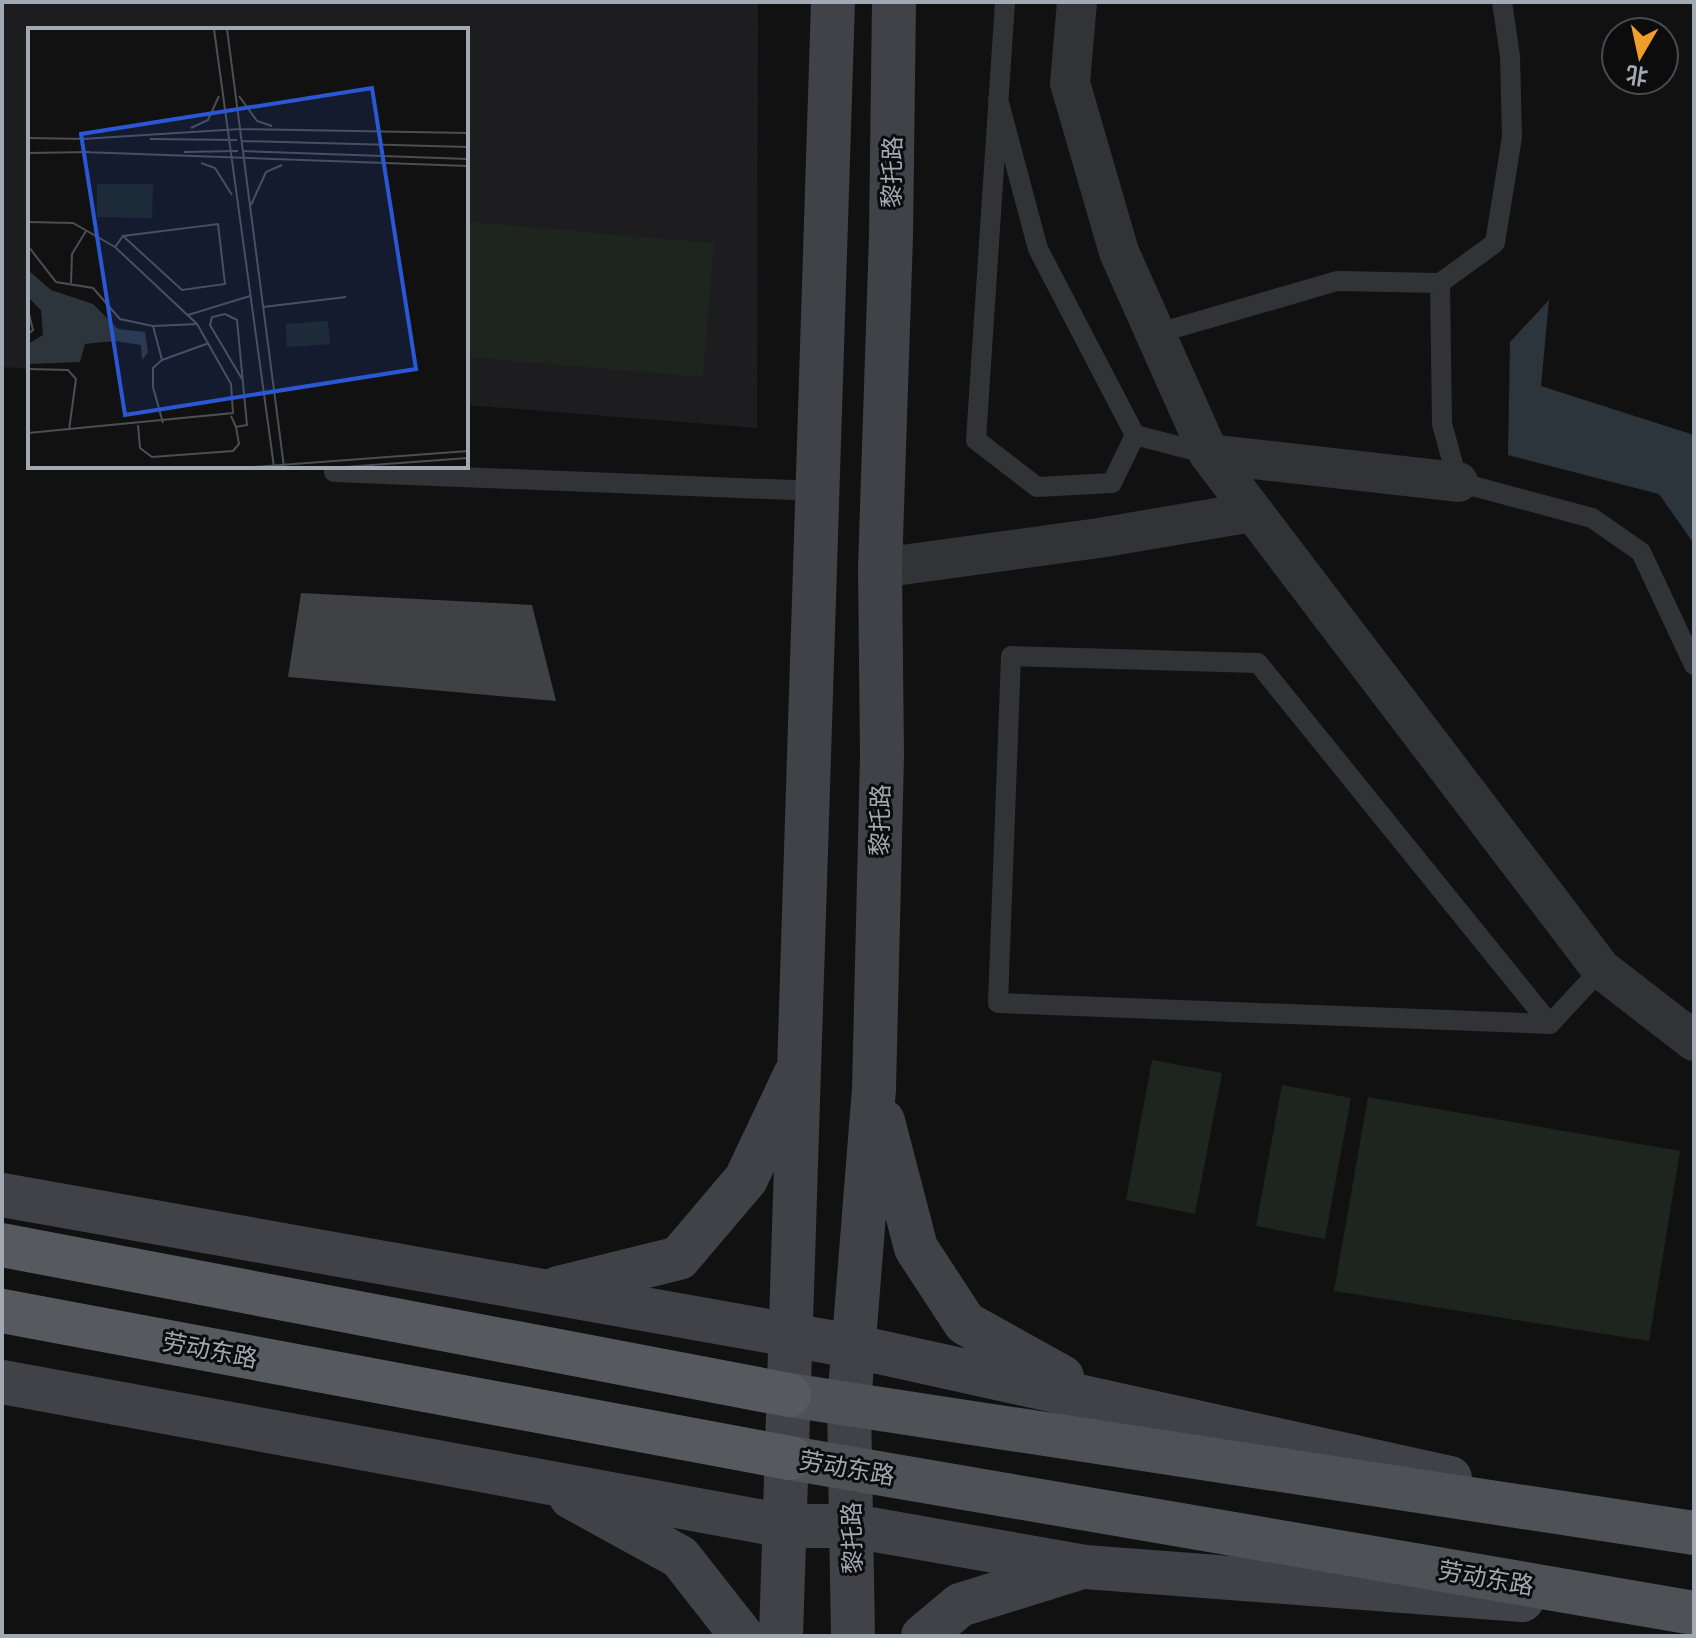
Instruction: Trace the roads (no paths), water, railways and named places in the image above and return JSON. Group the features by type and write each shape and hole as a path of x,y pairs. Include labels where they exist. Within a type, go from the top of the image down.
{"highway":[{"path":"2,1245 789,1395"},
{"name":"劳动东路","path":"2,1311 790,1458"}],"main road":[{"path":"781,1636 803,1058 806,766 833,2"},
{"name":"黎托路","path":"853,1636 849,1403 874,1089 882,755 880,568 891,236 894,2"},
{"path":"544,1292 679,1258 746,1179 803,1058"},
{"path":"874,1089 916,1248 965,1323 1102,1400"},
{"path":"2,1195 852,1346 1694,1533"},
{"path":"2,1382 538,1478 785,1526 853,1526 1085,1567 1693,1613"},
{"path":"789,1395 1694,1533"},
{"name":"劳动东路","path":"790,1458 1693,1613"},
{"path":"538,1478 680,1557 742,1636"},
{"path":"923,1636 960,1605 1085,1567"}],"street":[{"path":"1077,2 1070,83 1119,252 1209,454 1601,969 1694,1041"},
{"path":"1209,454 1458,482"},
{"path":"880,568 1099,538 1252,512"}],"lane":[{"path":"1005,2 976,440 1037,487 1112,483 1135,435"},
{"path":"1155,334 1337,281 1440,283 1495,243 1512,137 1510,56 1502,2"},
{"path":"998,99 1038,249 1135,435 1209,454"},
{"path":"1440,283 1442,424 1458,482 1592,518 1641,552 1694,665"},
{"path":"334,472 817,491"},
{"path":"1550,1024 1258,663 1011,656 998,1003 1550,1024 1601,969"}]}
